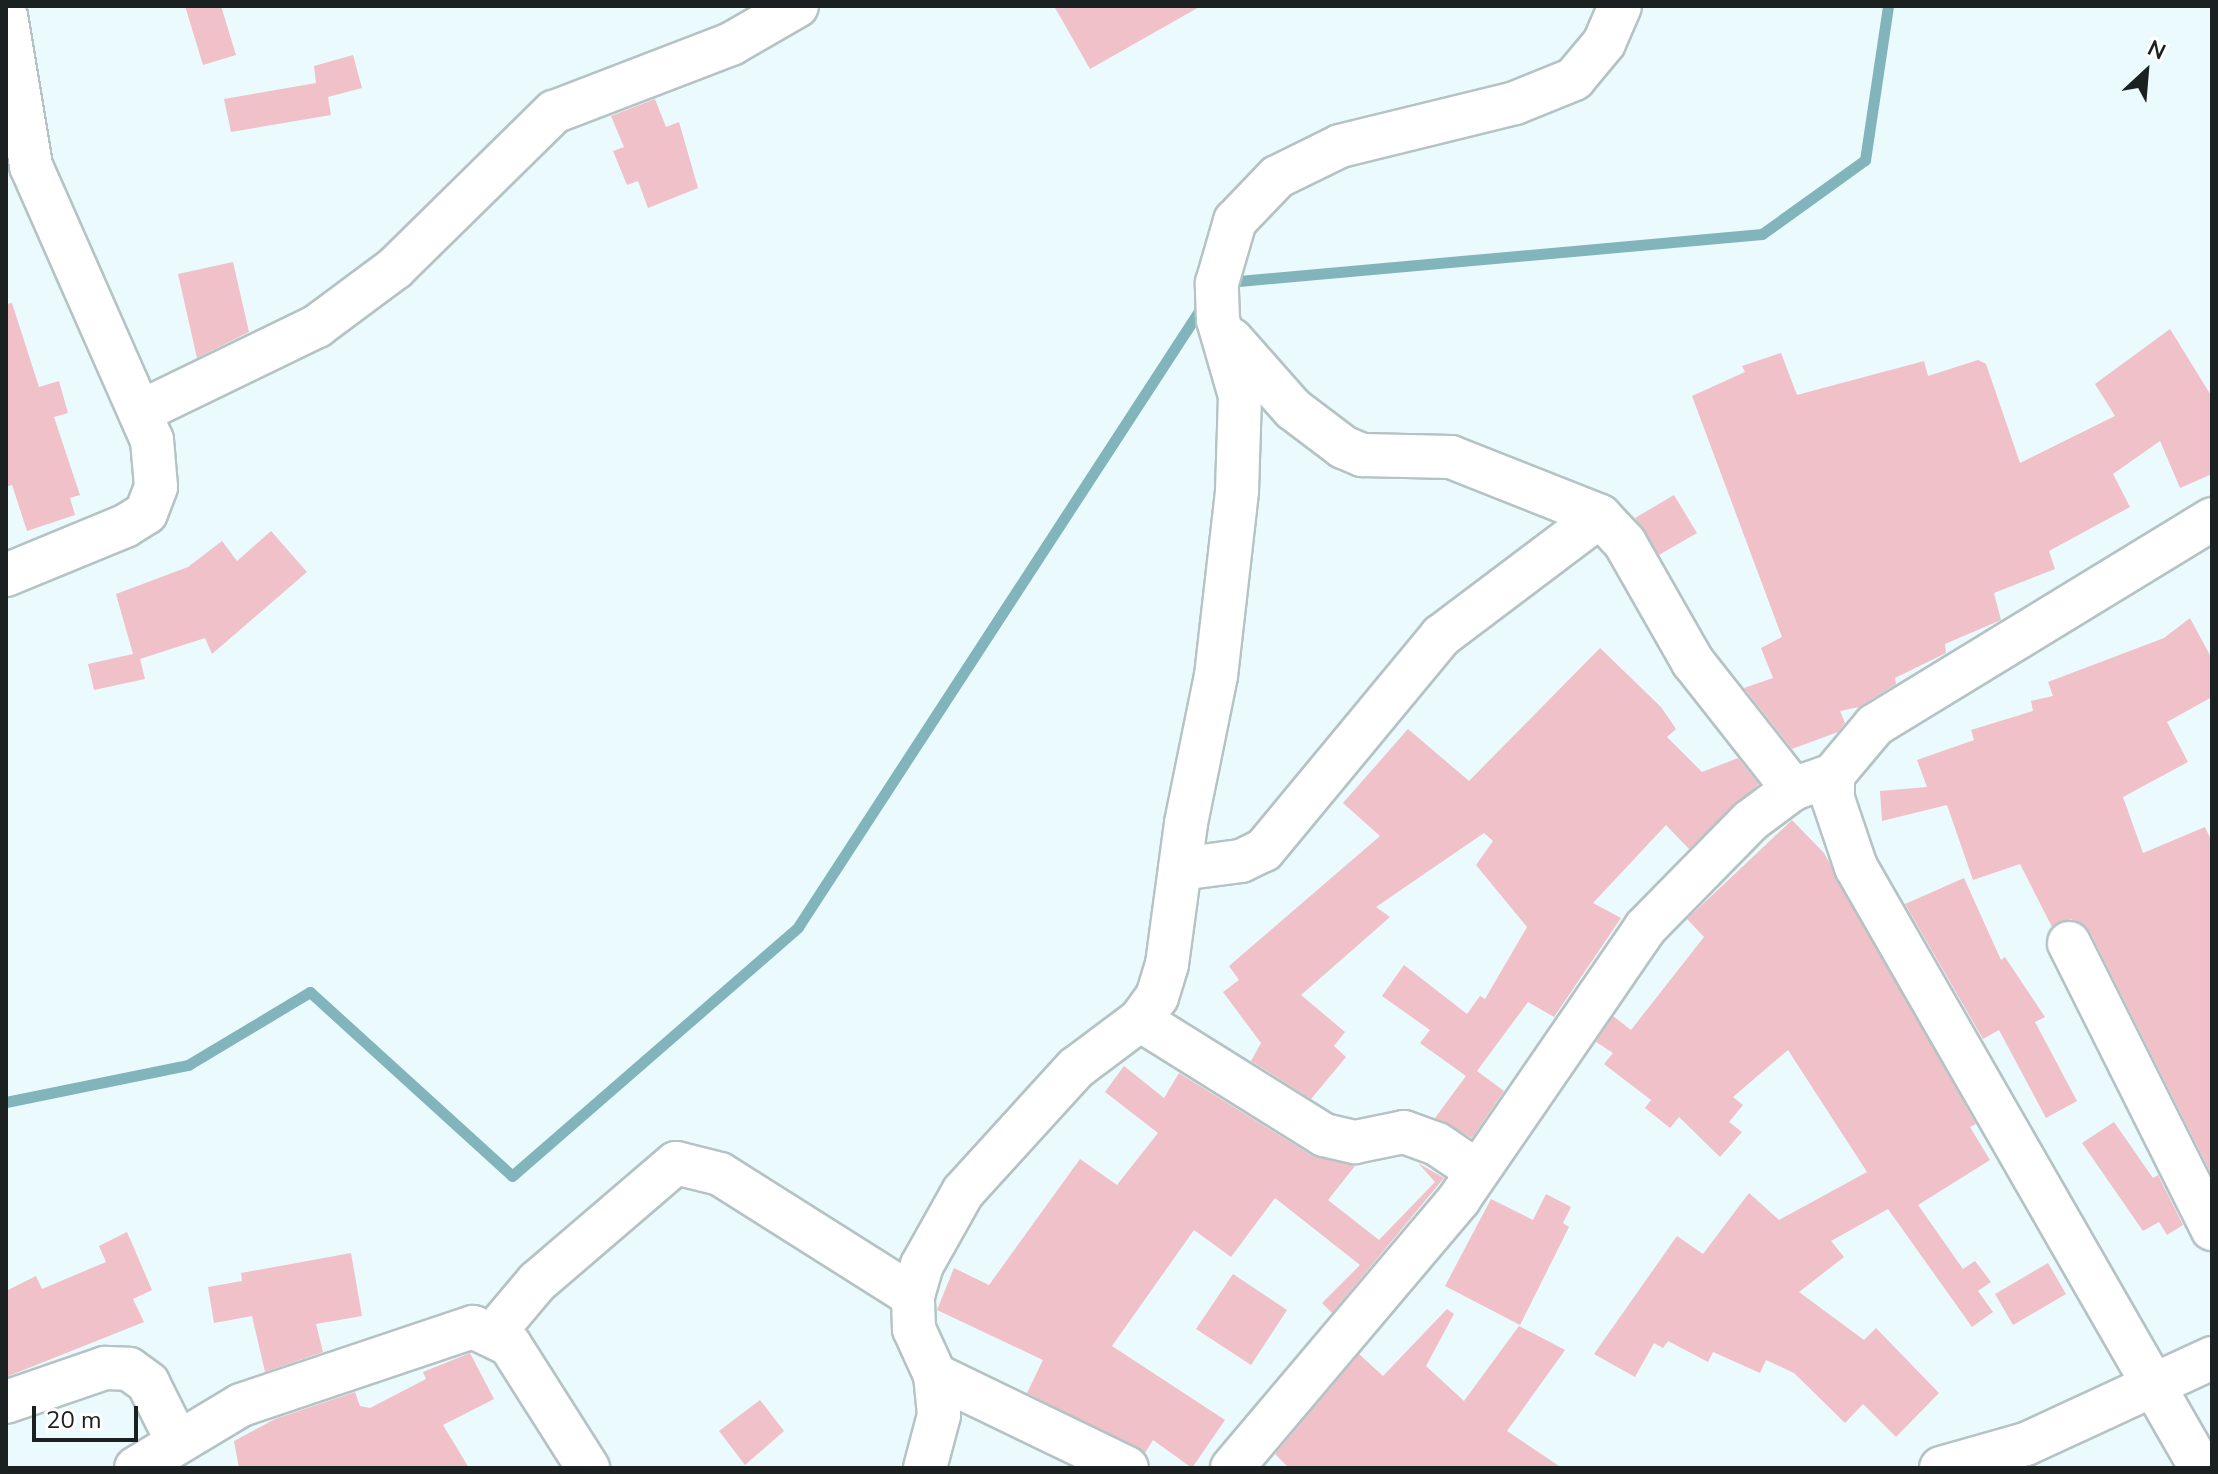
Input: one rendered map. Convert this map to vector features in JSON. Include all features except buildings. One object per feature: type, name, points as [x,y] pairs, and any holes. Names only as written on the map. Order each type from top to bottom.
[{"type":"street","points":[[140,412],[317,326],[395,268],[554,112],[731,44],[797,6]]},
{"type":"street","points":[[925,1468],[939,1415],[935,1375],[914,1329],[913,1296],[922,1265],[963,1192],[1076,1068],[1140,1020],[1157,997],[1167,964],[1180,869],[1216,676],[1237,491],[1240,396],[1218,320],[1217,283],[1235,221],[1277,177],[1340,146],[1515,103],[1574,79],[1604,43],[1620,6]]},
{"type":"street","points":[[6,16],[31,166],[140,412],[155,463],[156,487],[146,513],[6,575]]},
{"type":"street","points":[[1218,320],[1260,377],[1343,447],[1362,455],[1451,457],[1600,516],[1625,543],[1693,662],[1793,789]]},
{"type":"street","points":[[1180,869],[1241,861],[1264,850],[1441,636],[1600,516]]},
{"type":"street","points":[[1232,1468],[1477,1171],[1645,928],[1701,866],[1793,789],[1833,775],[1875,725],[2212,519]]},
{"type":"street","points":[[1833,775],[1833,799],[1856,867],[2157,1383],[2201,1468]]},
{"type":"street","points":[[2069,943],[2212,1229]]},
{"type":"street","points":[[1140,1020],[1324,1135],[1355,1142],[1404,1132],[1437,1144],[1477,1171]]},
{"type":"street","points":[[494,1333],[537,1282],[676,1163],[720,1174],[913,1296]]},
{"type":"street","points":[[136,1468],[241,1405],[356,1363],[473,1327],[494,1333],[510,1345],[588,1468]]},
{"type":"street","points":[[1941,1468],[2026,1444],[2212,1358]]},
{"type":"street","points":[[6,1402],[105,1368],[129,1369],[148,1383],[177,1441]]},
{"type":"street","points":[[935,1375],[1127,1468]]},
{"type":"waterway","points":[[1228,282],[1762,234],[1865,160],[1888,6]]},
{"type":"waterway","points":[[6,1102],[188,1065],[310,992],[512,1176],[798,927],[1205,302]]}]
